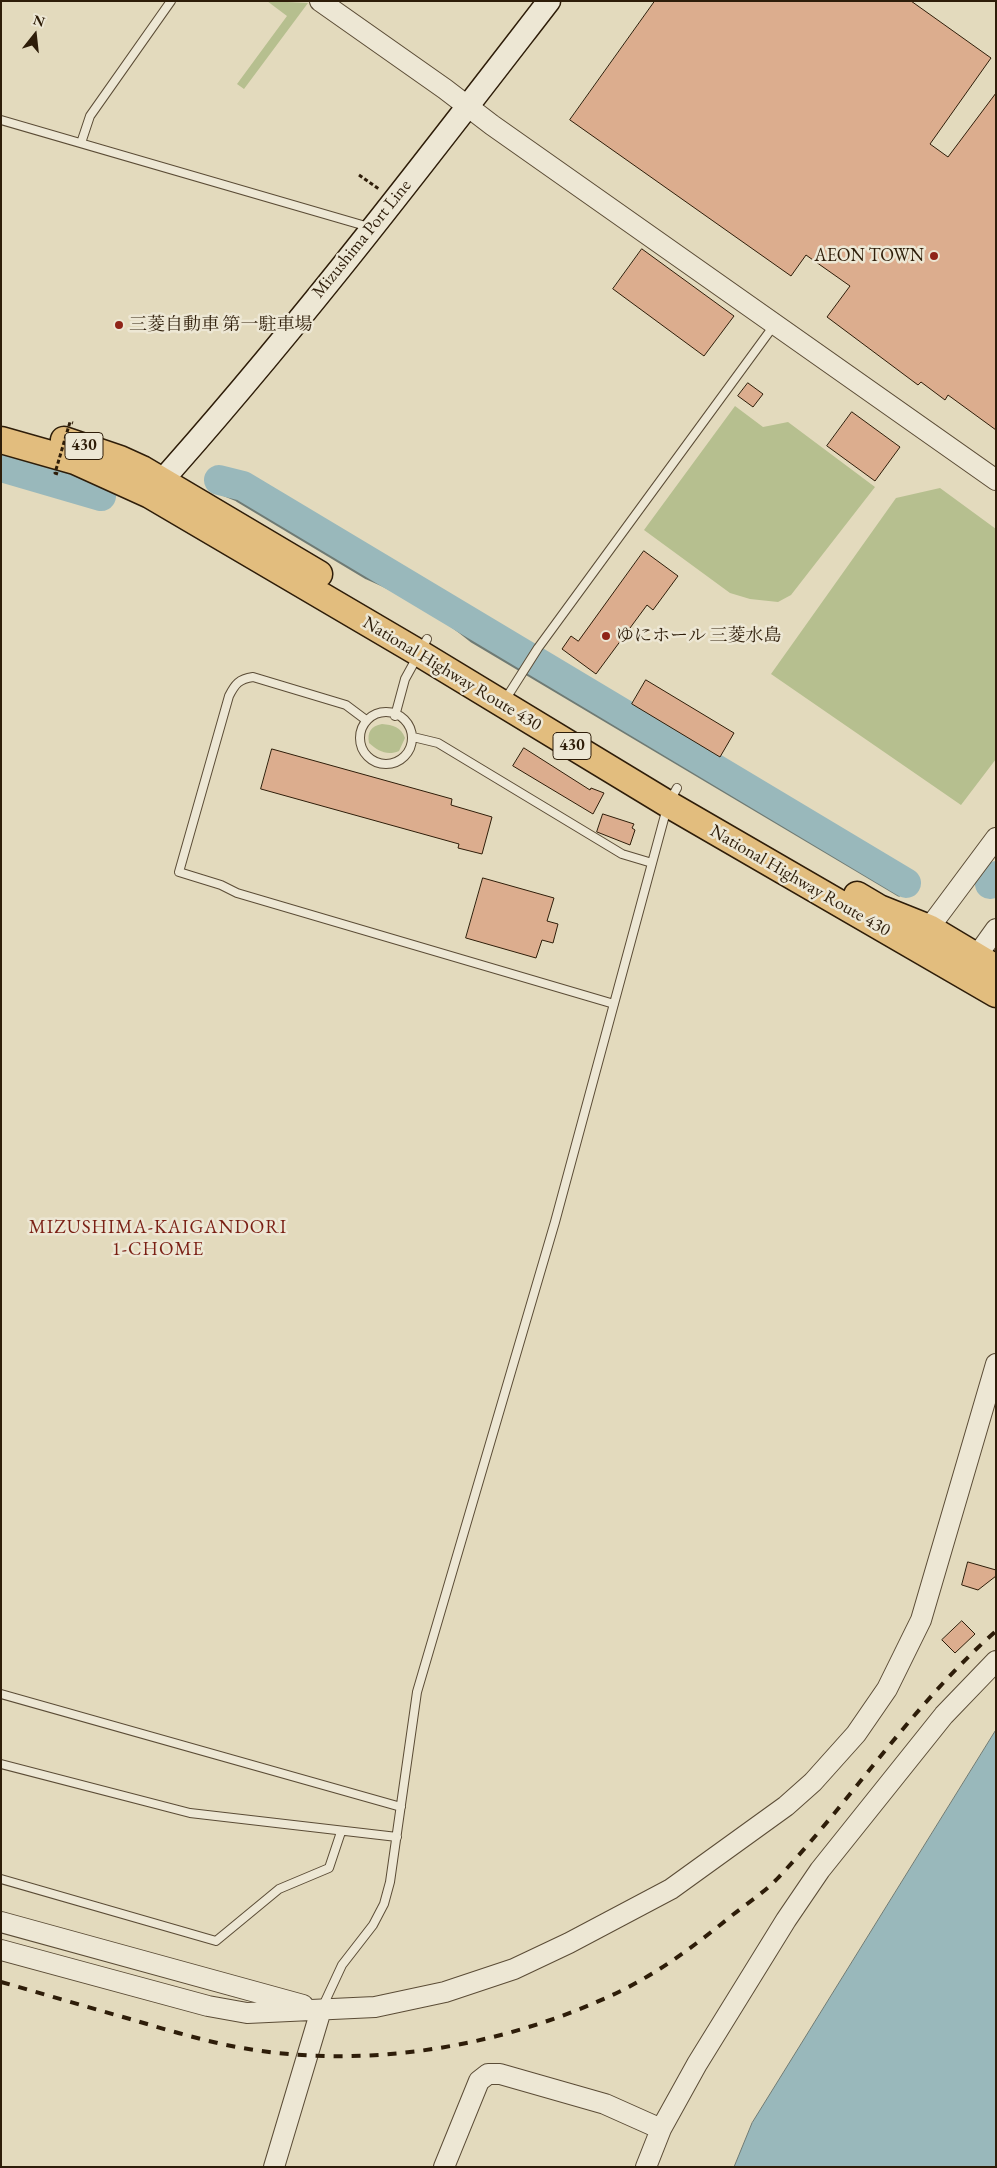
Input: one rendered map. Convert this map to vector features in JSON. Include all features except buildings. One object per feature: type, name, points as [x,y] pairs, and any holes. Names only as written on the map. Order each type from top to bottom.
[{"type":"highway","name":"National Highway Route 430","points":[[1,422],[120,459],[156,488],[423,646],[512,689],[673,796],[879,908],[922,938],[978,966],[996,994]]},
{"type":"highway","name":"National Highway Route 430","points":[[1,440],[75,461],[156,488]]},
{"type":"main road","name":"Mizushima Port Line","points":[[156,488],[195,445],[372,228],[549,1]]},
{"type":"street","points":[[320,1],[996,480]]},
{"type":"street","points":[[922,938],[996,838]]},
{"type":"street","points":[[978,966],[996,929]]},
{"type":"street","points":[[1,1950],[208,2006],[247,2013],[375,2007],[445,1992],[514,1969],[569,1943],[671,1889],[772,1817],[813,1782],[835,1759],[874,1709],[902,1660],[921,1620],[996,1364]]},
{"type":"street","points":[[646,2167],[662,2129],[697,2064],[786,1920],[820,1870],[944,1715],[996,1661]]},
{"type":"street","points":[[1,1922],[321,2010]]},
{"type":"street","points":[[274,2167],[321,2010]]},
{"type":"street","points":[[444,2167],[479,2081],[488,2074],[500,2074],[605,2104],[662,2129]]},
{"type":"lane","points":[[81,143],[90,116],[171,1]]},
{"type":"lane","points":[[1,120],[372,228]]},
{"type":"lane","points":[[512,689],[534,654],[775,324]]},
{"type":"lane","points":[[396,716],[405,679],[423,646]]},
{"type":"lane","points":[[366,720],[346,705],[253,677],[242,679],[234,685],[229,696],[178,872],[221,885],[237,893],[614,1004]]},
{"type":"lane","points":[[381,712],[396,716],[407,723],[413,737],[410,752],[405,758],[390,764],[370,758],[360,745],[359,736],[366,720],[381,712]]},
{"type":"lane","points":[[413,737],[438,743],[622,854],[652,863]]},
{"type":"lane","points":[[321,2010],[342,1964],[373,1925],[384,1904],[390,1882],[417,1692],[555,1222],[652,863],[673,796]]},
{"type":"lane","points":[[1,1694],[401,1807]]},
{"type":"lane","points":[[1,1764],[190,1814],[397,1837]]},
{"type":"lane","points":[[1,1879],[216,1941],[279,1889],[329,1868],[341,1832]]},
{"type":"path","points":[[359,175],[381,191]]},
{"type":"path","points":[[58,474],[55,474],[70,422],[73,423]]},
{"type":"green space","points":[[267,1],[308,3],[244,89],[237,84],[287,16]]},
{"type":"green space","points":[[735,406],[763,427],[788,422],[875,487],[791,595],[778,602],[750,599],[730,593],[644,530]]},
{"type":"green space","points":[[940,488],[996,529],[996,759],[961,805],[771,674],[896,498]]},
{"type":"green space","points":[[382,724],[396,727],[403,734],[405,738],[399,751],[383,752],[369,743],[371,730],[375,726]]},
{"type":"water","points":[[996,1730],[996,2167],[734,2167],[752,2123]]},
{"type":"waterway","points":[[1,467],[101,496]]},
{"type":"waterway","points":[[1,478],[102,506]]},
{"type":"waterway","points":[[219,480],[243,486],[906,883]]},
{"type":"waterway","points":[[220,492],[237,499],[367,577],[422,605],[472,640],[899,894]]},
{"type":"waterway","points":[[990,884],[996,876]]},
{"type":"railway","points":[[1,1982],[208,2041],[255,2050],[300,2055],[345,2056],[435,2049],[480,2040],[567,2014],[625,1989],[657,1971],[702,1939],[771,1885],[831,1818],[937,1690],[996,1631]]},
{"type":"place","name":"AEON TOWN","points":[[934,256]]},
{"type":"place","name":"三菱自動車 第一駐車場","points":[[119,325]]},
{"type":"place","name":"ゆにホール 三菱水島","points":[[606,636]]},
{"type":"district","name":"MIZUSHIMA-KAIGANDORI 1-CHOME","points":[[158,1239]]}]
